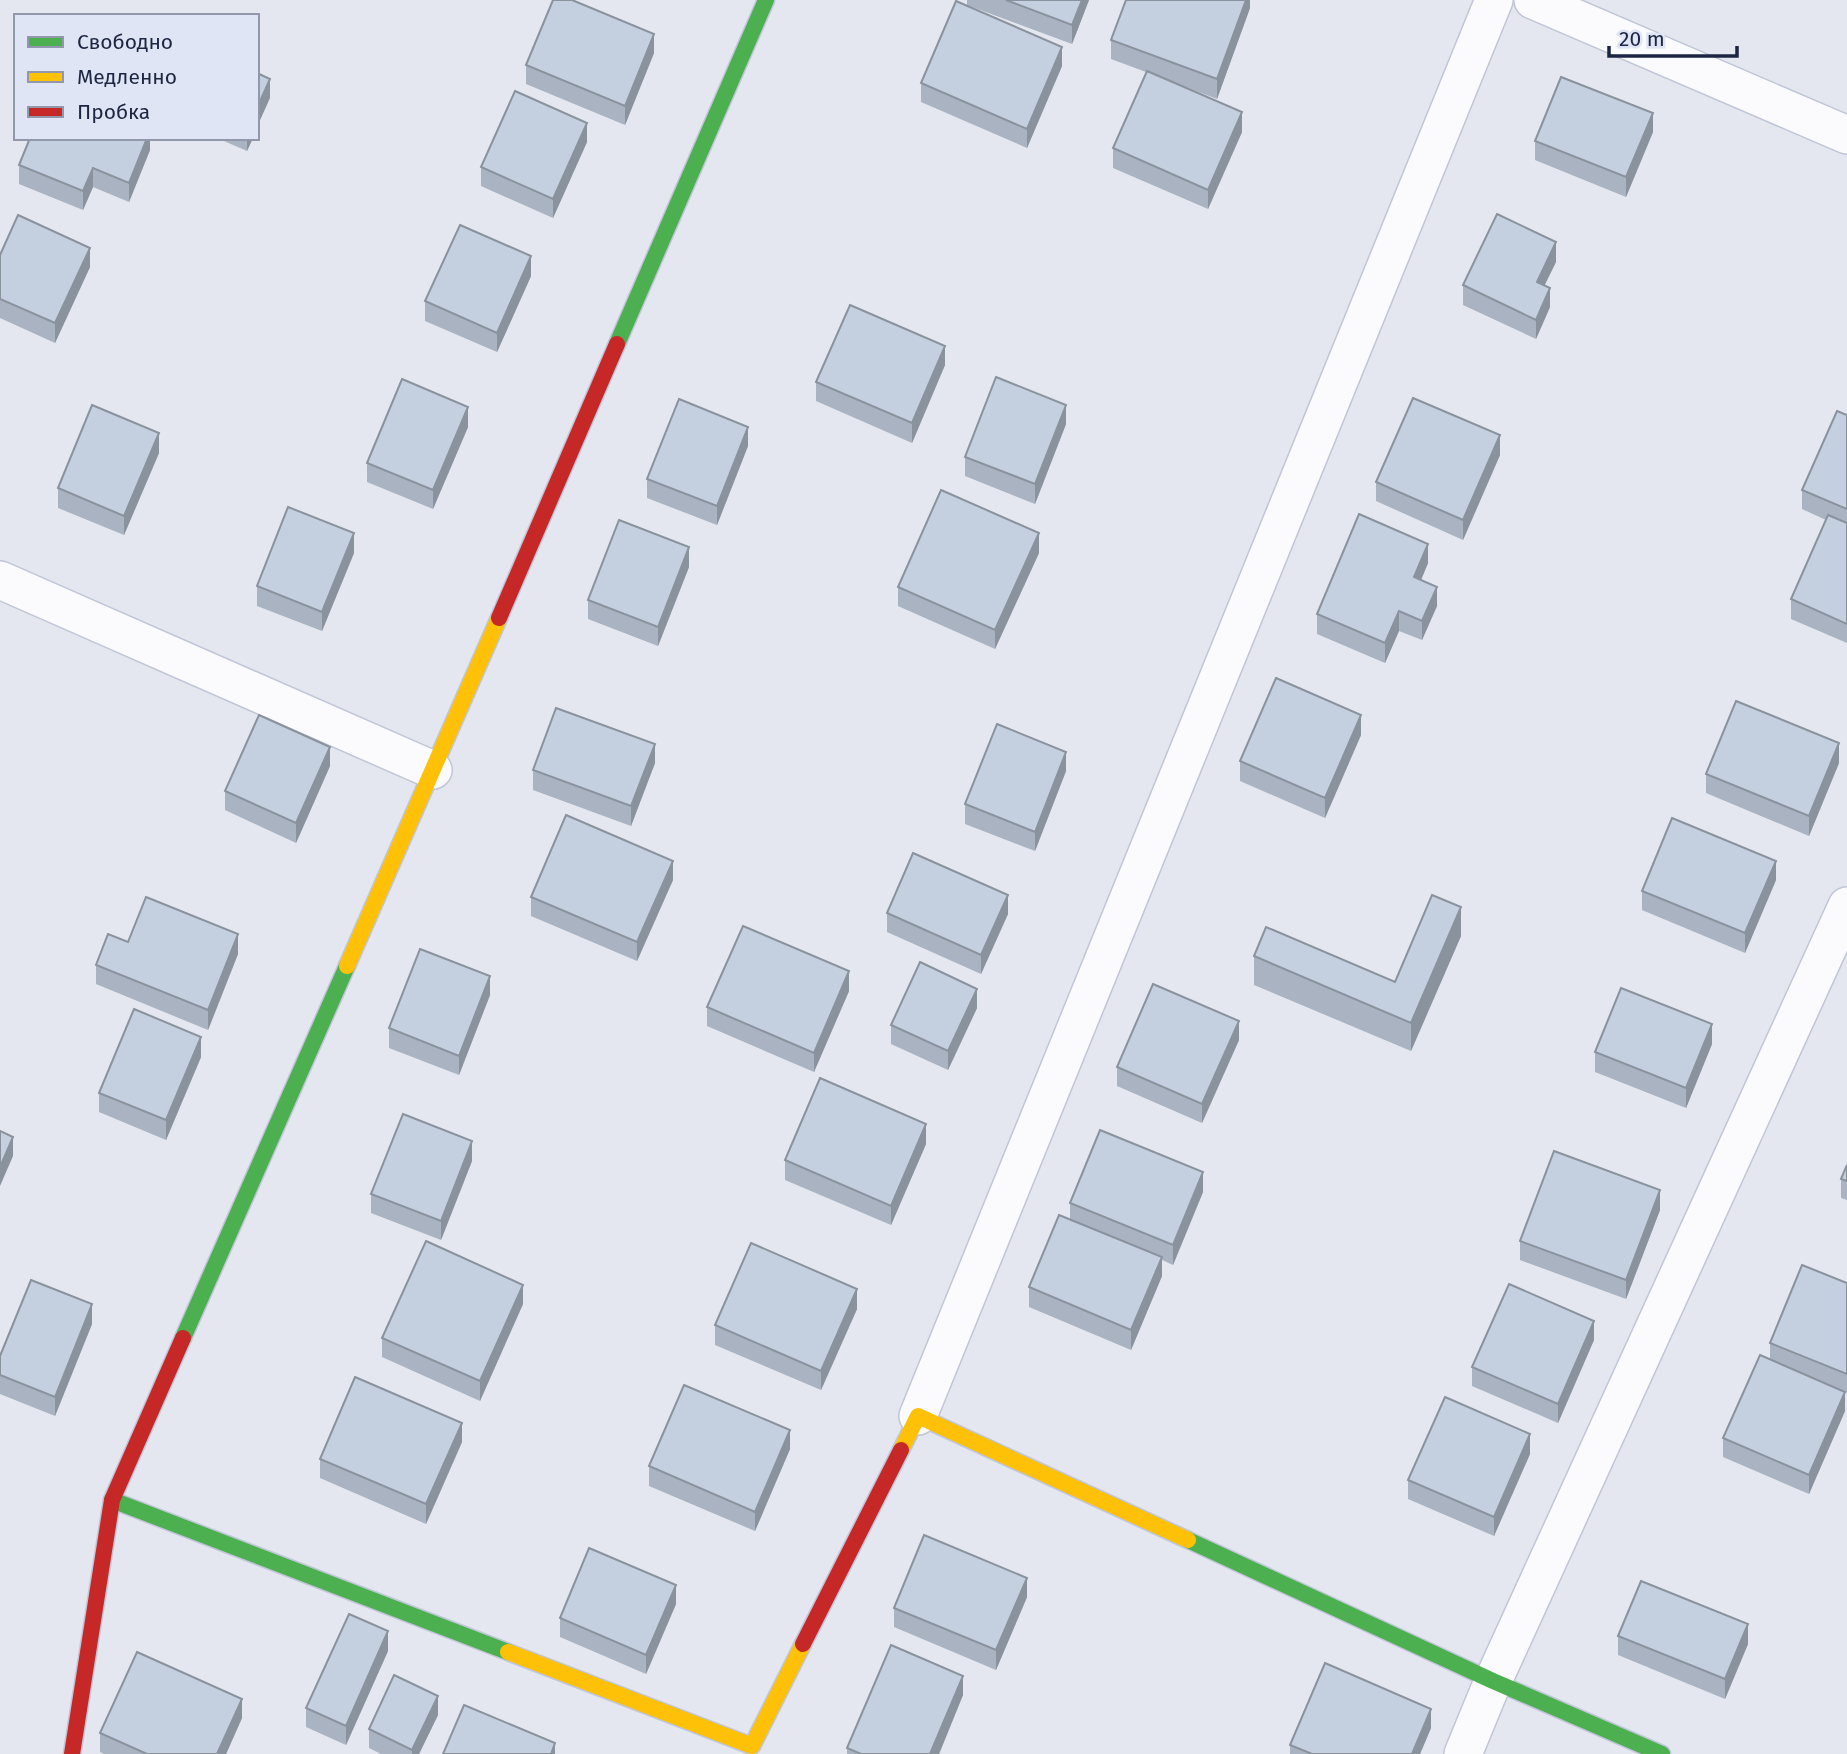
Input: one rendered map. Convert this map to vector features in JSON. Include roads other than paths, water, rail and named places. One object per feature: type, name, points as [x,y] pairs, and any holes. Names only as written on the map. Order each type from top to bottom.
[{"type":"street","points":[[72,1754],[112,1500],[433,770],[766,0]]},
{"type":"street","points":[[112,1500],[750,1750],[918,1416],[1493,0]]},
{"type":"street","points":[[1533,0],[1847,135]]},
{"type":"street","points":[[0,580],[433,770]]},
{"type":"street","points":[[1463,1754],[1493,1681],[1847,906]]},
{"type":"street","points":[[918,1416],[1493,1681],[1662,1754]]}]
